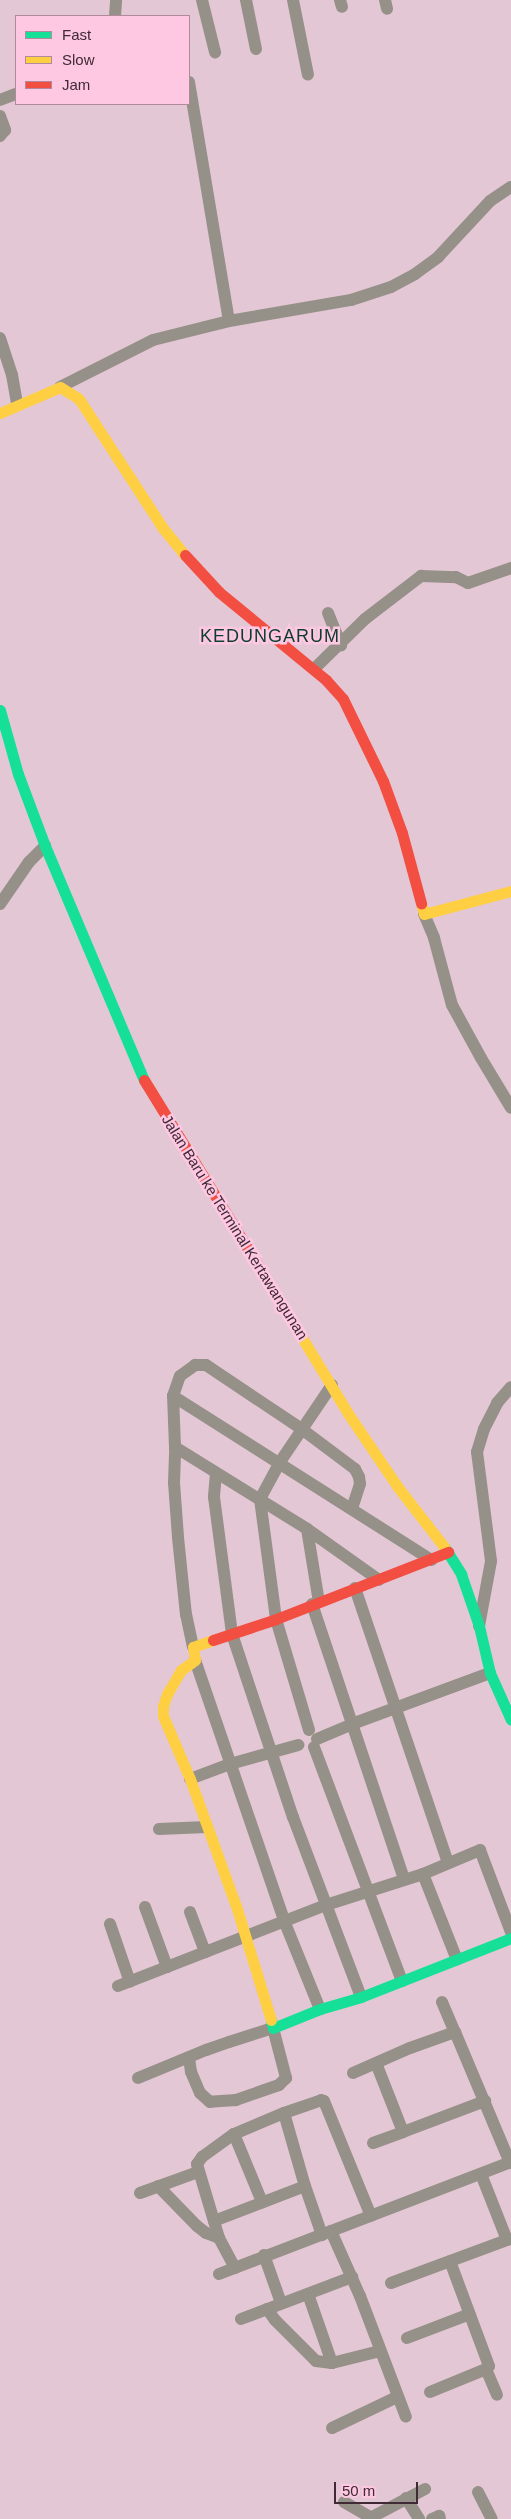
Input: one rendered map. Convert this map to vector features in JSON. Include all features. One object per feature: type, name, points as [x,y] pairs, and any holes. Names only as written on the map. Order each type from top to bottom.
[{"type":"street","points":[[115,15],[116,0]]},
{"type":"street","points":[[202,0],[215,52]]},
{"type":"street","points":[[246,0],[256,49]]},
{"type":"street","points":[[293,0],[308,76]]},
{"type":"street","points":[[190,88],[229,321]]},
{"type":"street","points":[[0,100],[15,94]]},
{"type":"street","points":[[0,116],[5,130],[0,136]]},
{"type":"street","points":[[0,413],[60,387],[153,340],[229,321],[351,300],[391,288],[415,274],[438,257],[490,201],[511,187]]},
{"type":"street","points":[[0,338],[12,375],[17,404]]},
{"type":"street","points":[[60,387],[79,399],[162,527],[194,565],[219,592],[270,636],[314,670],[343,699],[383,782],[402,833],[452,1005],[511,1108]]},
{"type":"street","points":[[314,670],[365,619],[421,576],[456,577],[468,583],[511,568]]},
{"type":"street","points":[[328,613],[341,645]]},
{"type":"street","name":"Jalan Baru ke Terminal Kertawangunan","points":[[0,710],[18,774],[44,846],[141,1074],[230,1222],[332,1385],[349,1416],[397,1486],[448,1552],[460,1574],[479,1626],[490,1672],[511,1720]]},
{"type":"street","points":[[1,900],[28,862],[44,846]]},
{"type":"street","points":[[424,914],[511,891]]},
{"type":"street","points":[[320,2009],[285,1923],[194,1654],[186,1616],[174,1483],[173,1396],[180,1376],[187,1369],[195,1365],[206,1365],[304,1430],[358,1473],[360,1484],[352,1509]]},
{"type":"street","points":[[332,1385],[304,1430],[280,1462],[260,1499],[276,1619],[313,1739],[368,1893],[402,1981]]},
{"type":"street","points":[[479,1626],[491,1561],[477,1452],[484,1428],[498,1402],[511,1387]]},
{"type":"street","points":[[173,1396],[280,1462],[431,1560]]},
{"type":"street","points":[[175,1447],[201,1461],[216,1473],[307,1528],[379,1580]]},
{"type":"street","points":[[216,1473],[215,1506],[232,1634],[270,1752],[360,1997]]},
{"type":"street","points":[[307,1528],[316,1603],[352,1724],[404,1879]]},
{"type":"street","points":[[189,2057],[191,2072],[200,2093],[210,2102],[236,2100],[280,2085],[286,2078],[246,1937],[190,1779],[163,1716],[162,1706],[181,1670],[194,1654],[232,1634],[379,1580],[448,1552]]},
{"type":"street","points":[[355,1588],[394,1708],[448,1862]]},
{"type":"street","points":[[190,1779],[270,1752],[298,1745],[306,1750],[313,1739],[490,1672]]},
{"type":"street","points":[[298,1745],[298,1736],[304,1730],[313,1739]]},
{"type":"street","points":[[159,1829],[207,1827]]},
{"type":"street","points":[[110,1924],[124,1984],[285,1923],[326,1905],[423,1874],[480,1850],[511,1932]]},
{"type":"street","points":[[423,1874],[457,1960]]},
{"type":"street","points":[[145,1907],[167,1967]]},
{"type":"street","points":[[190,1912],[205,1952]]},
{"type":"street","points":[[138,2078],[189,2057],[273,2028],[320,2009],[360,1997],[511,1938]]},
{"type":"street","points":[[219,2274],[264,2255],[510,2163],[442,2002]]},
{"type":"street","points":[[353,2073],[410,2048],[455,2032]]},
{"type":"street","points":[[376,2063],[403,2132]]},
{"type":"street","points":[[235,2268],[219,2238],[197,2164],[202,2157],[234,2134],[284,2113],[321,2100],[324,2101],[371,2216]]},
{"type":"street","points":[[372,2143],[485,2101]]},
{"type":"street","points":[[284,2113],[305,2186],[327,2233],[352,2277],[406,2418]]},
{"type":"street","points":[[234,2134],[262,2202]]},
{"type":"street","points":[[140,2193],[198,2172]]},
{"type":"street","points":[[391,2283],[450,2261],[510,2244],[482,2174]]},
{"type":"street","points":[[158,2186],[202,2229],[219,2238]]},
{"type":"street","points":[[214,2221],[305,2186]]},
{"type":"street","points":[[264,2255],[281,2302]]},
{"type":"street","points":[[450,2261],[488,2360],[486,2369],[497,2395]]},
{"type":"street","points":[[241,2319],[281,2302],[352,2277]]},
{"type":"street","points":[[308,2294],[332,2364]]},
{"type":"street","points":[[267,2309],[275,2320],[316,2361],[332,2364],[380,2351]]},
{"type":"street","points":[[407,2338],[470,2314]]},
{"type":"street","points":[[430,2392],[486,2369]]},
{"type":"street","points":[[332,2428],[398,2396]]},
{"type":"street","points":[[344,2502],[373,2518],[425,2488]]},
{"type":"street","points":[[478,2492],[492,2519]]},
{"type":"street","points":[[406,2498],[419,2519]]},
{"type":"street","points":[[432,2519],[438,2516],[440,2519]]},
{"type":"traffic: fast","points":[[0,710],[18,774],[45,846],[144,1080]]},
{"type":"traffic: fast","points":[[445,1548],[461,1574],[479,1626],[490,1673],[511,1720]]},
{"type":"traffic: fast","points":[[271,2020],[273,2028],[320,2009],[361,1997],[511,1938]]},
{"type":"traffic: slow","points":[[0,413],[60,387],[79,399],[162,527],[185,555]]},
{"type":"traffic: slow","points":[[421,903],[424,914],[511,891]]},
{"type":"traffic: slow","points":[[262,1272],[349,1415],[397,1486],[445,1548]]},
{"type":"traffic: slow","points":[[213,1640],[193,1647],[195,1660],[181,1670],[167,1694],[163,1706],[163,1716],[190,1779],[237,1909],[271,2020]]},
{"type":"traffic: jam","points":[[185,555],[219,592],[326,680],[343,699],[383,781],[402,833],[421,903]]},
{"type":"traffic: jam","points":[[144,1080],[262,1272]]},
{"type":"traffic: jam","points":[[213,1640],[276,1619],[448,1552]]},
{"type":"district","name":"KEDUNGARUM","points":[[270,636]]}]
